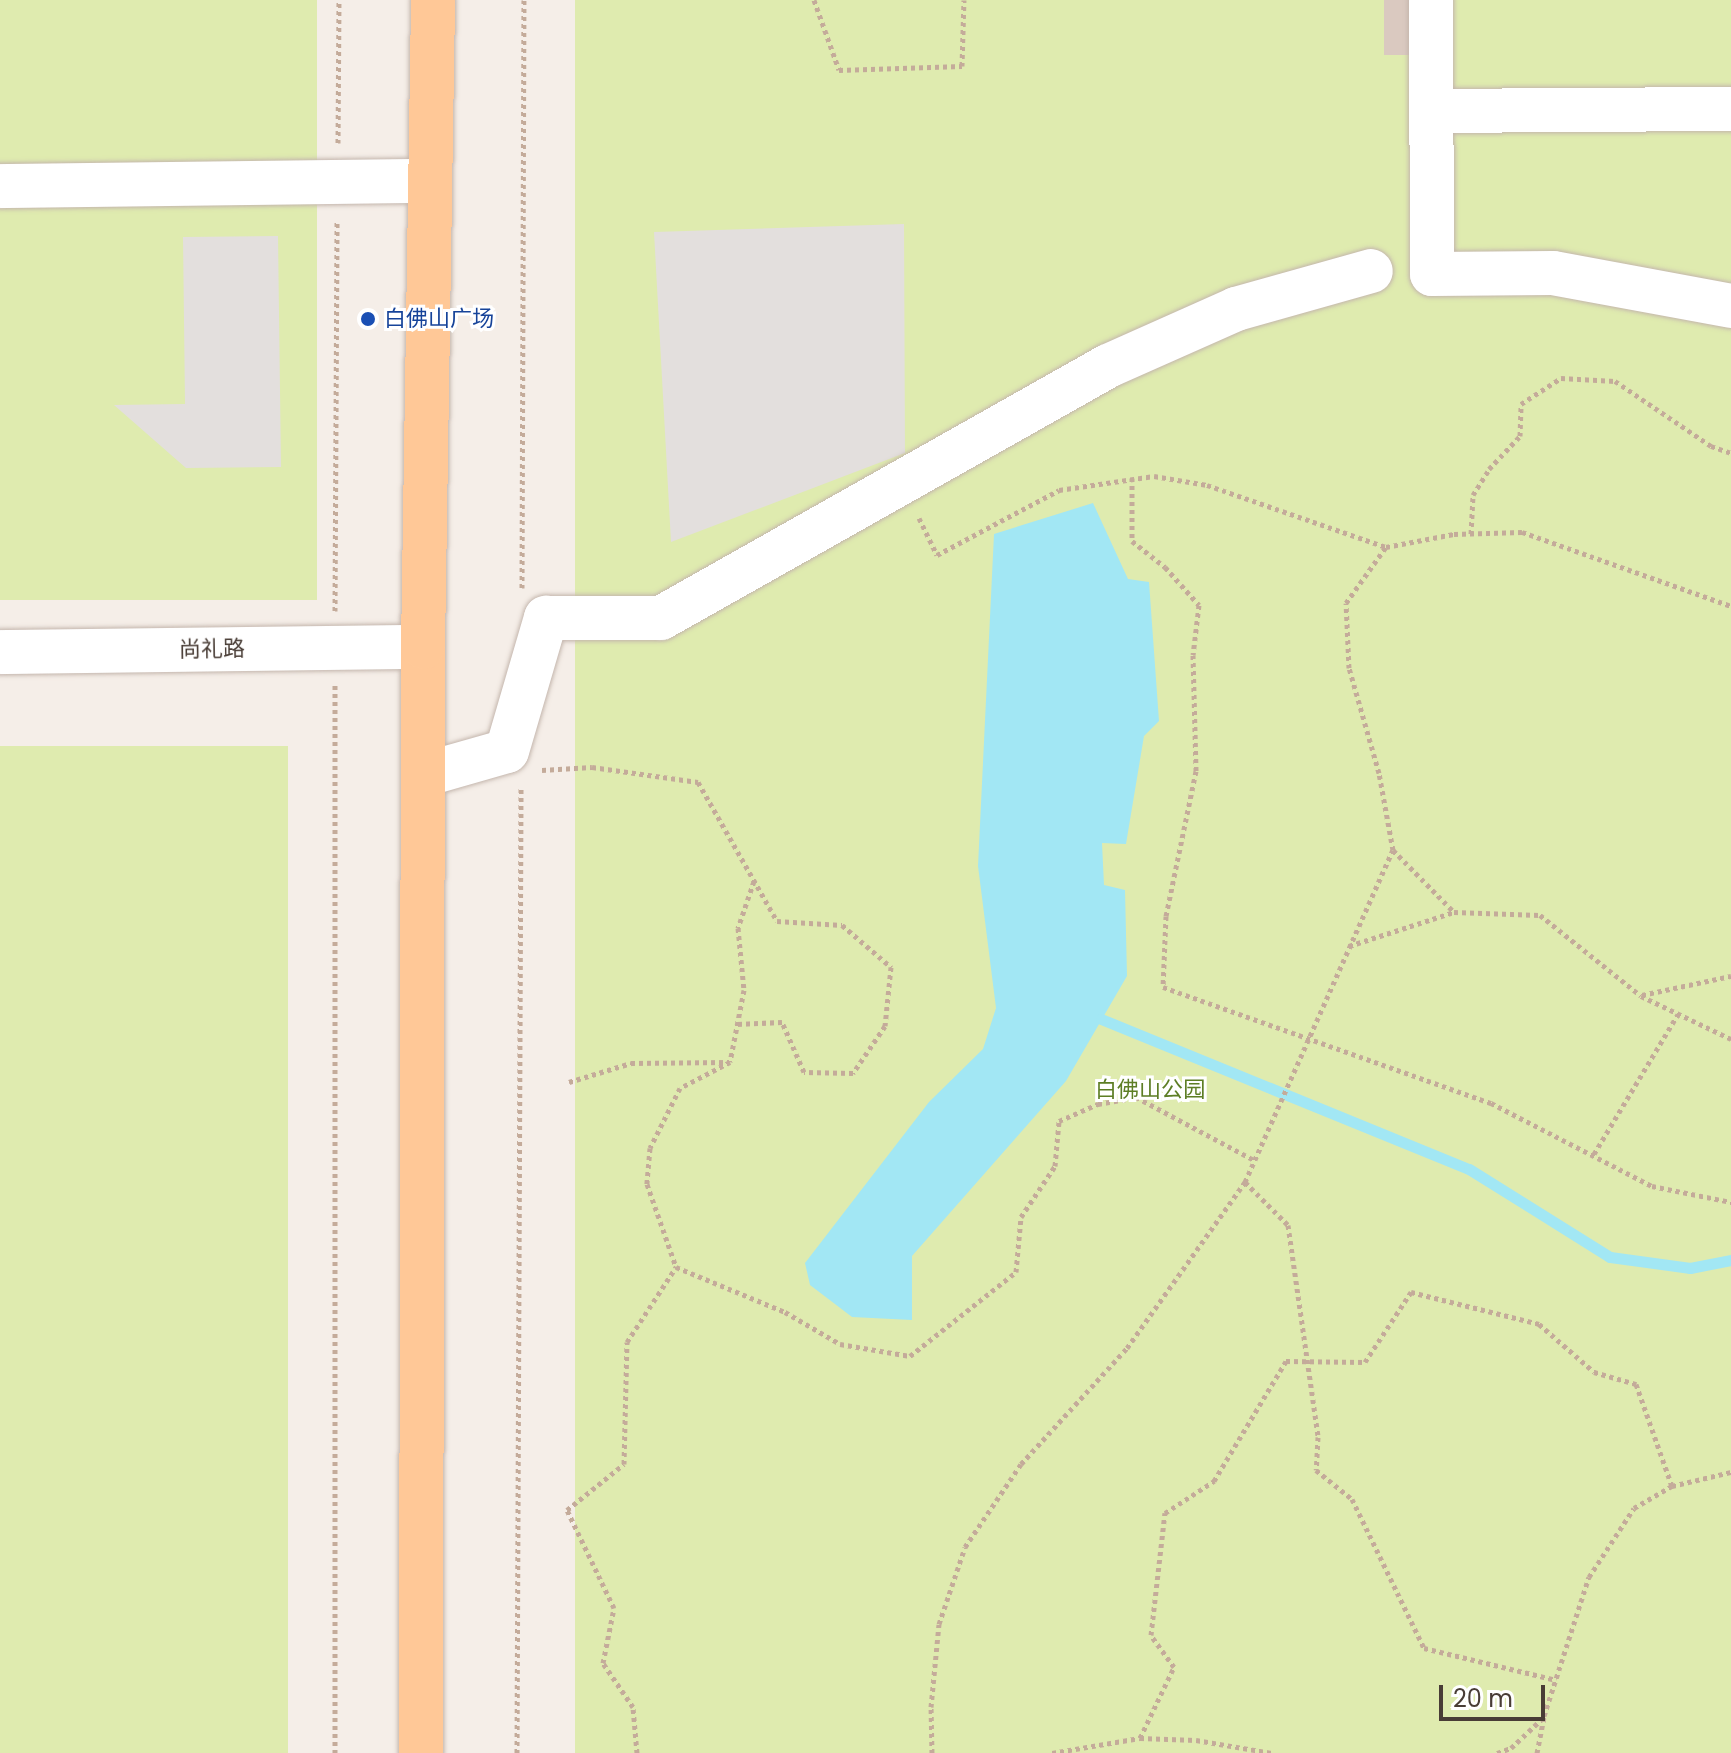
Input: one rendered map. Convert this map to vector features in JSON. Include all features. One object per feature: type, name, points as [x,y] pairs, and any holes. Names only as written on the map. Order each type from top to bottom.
[{"type":"main road","points":[[421,1753],[423,647],[433,0]]},
{"type":"street","points":[[1431,0],[1432,274],[1553,273],[1731,306]]},
{"type":"street","points":[[1432,111],[1731,109]]},
{"type":"street","points":[[0,186],[430,181]]},
{"type":"street","points":[[423,775],[507,751],[546,618],[661,618],[1108,366],[1236,309],[1371,271]]},
{"type":"street","name":"尚礼路","points":[[0,652],[423,647]]},
{"type":"path","points":[[335,1753],[335,648],[339,0]]},
{"type":"path","points":[[522,594],[524,0]]},
{"type":"path","points":[[814,0],[839,70],[962,66],[964,0]]},
{"type":"path","points":[[1471,534],[1473,495],[1489,469],[1520,436],[1521,404],[1561,378],[1615,381],[1711,446],[1731,453]]},
{"type":"path","points":[[902,483],[937,555],[1059,490],[1154,476],[1207,485],[1386,547],[1471,534],[1522,532],[1731,606]]},
{"type":"path","points":[[1132,478],[1132,541],[1165,567],[1199,605],[1193,655],[1196,771],[1166,916],[1163,987],[1491,1103],[1652,1186],[1724,1204],[1731,1202]]},
{"type":"path","points":[[1386,547],[1346,603],[1349,668],[1379,773],[1393,850],[1454,912]]},
{"type":"path","points":[[535,770],[592,767],[698,782],[777,921],[842,925],[891,967],[885,1026],[853,1073],[804,1072],[782,1022],[737,1024]]},
{"type":"path","points":[[517,1753],[521,771]]},
{"type":"path","points":[[932,1753],[931,1707],[939,1624],[965,1547],[1021,1464],[1127,1348],[1245,1182],[1393,850]]},
{"type":"path","points":[[730,1062],[744,990],[738,928],[754,881]]},
{"type":"path","points":[[1349,946],[1454,912],[1540,915],[1641,996],[1731,1039]]},
{"type":"path","points":[[1641,996],[1731,976]]},
{"type":"path","points":[[1594,1154],[1678,1014]]},
{"type":"path","points":[[730,1062],[680,1088],[650,1148],[647,1184],[676,1267],[785,1312],[840,1344],[910,1356],[1016,1272],[1021,1217],[1055,1166],[1059,1121],[1098,1104],[1136,1097],[1254,1160]]},
{"type":"path","points":[[569,1082],[631,1063],[730,1062]]},
{"type":"path","points":[[1245,1182],[1288,1225],[1318,1437],[1316,1470],[1352,1499],[1424,1648],[1556,1680]]},
{"type":"path","points":[[637,1753],[633,1707],[603,1663],[614,1608],[567,1510],[624,1464],[627,1342],[676,1267]]},
{"type":"path","points":[[1140,1738],[1174,1667],[1151,1635],[1165,1513],[1214,1481],[1286,1361],[1365,1362],[1411,1292],[1539,1324],[1594,1372],[1636,1384],[1672,1486]]},
{"type":"path","points":[[1537,1753],[1544,1716],[1589,1577],[1634,1508],[1672,1486],[1731,1472]]},
{"type":"path","points":[[1497,1753],[1511,1748],[1544,1716]]},
{"type":"path","points":[[1052,1753],[1140,1738],[1196,1740],[1272,1753]]},
{"type":"green space","points":[[0,0],[317,0],[317,600],[0,600]]},
{"type":"green space","name":"白佛山公园","points":[[575,0],[1731,0],[1731,1753],[575,1753]]},
{"type":"green space","points":[[0,746],[288,746],[288,1753],[0,1753]]},
{"type":"shaded area","points":[[904,224],[905,453],[671,542],[654,232]]},
{"type":"shaded area","points":[[278,236],[281,467],[186,468],[114,405],[185,404],[183,237]]},
{"type":"water","points":[[1093,503],[1128,579],[1149,582],[1159,721],[1144,736],[1126,844],[1102,843],[1104,885],[1125,890],[1127,976],[1066,1081],[912,1256],[912,1320],[852,1317],[810,1285],[805,1263],[929,1102],[983,1049],[996,1008],[978,866],[994,534]]},
{"type":"building","points":[[1384,0],[1417,0],[1417,55],[1384,55]]},
{"type":"waterway","points":[[1101,1019],[1469,1169],[1610,1257],[1690,1268],[1731,1260]]},
{"type":"place","name":"白佛山广场","points":[[368,319]]}]
